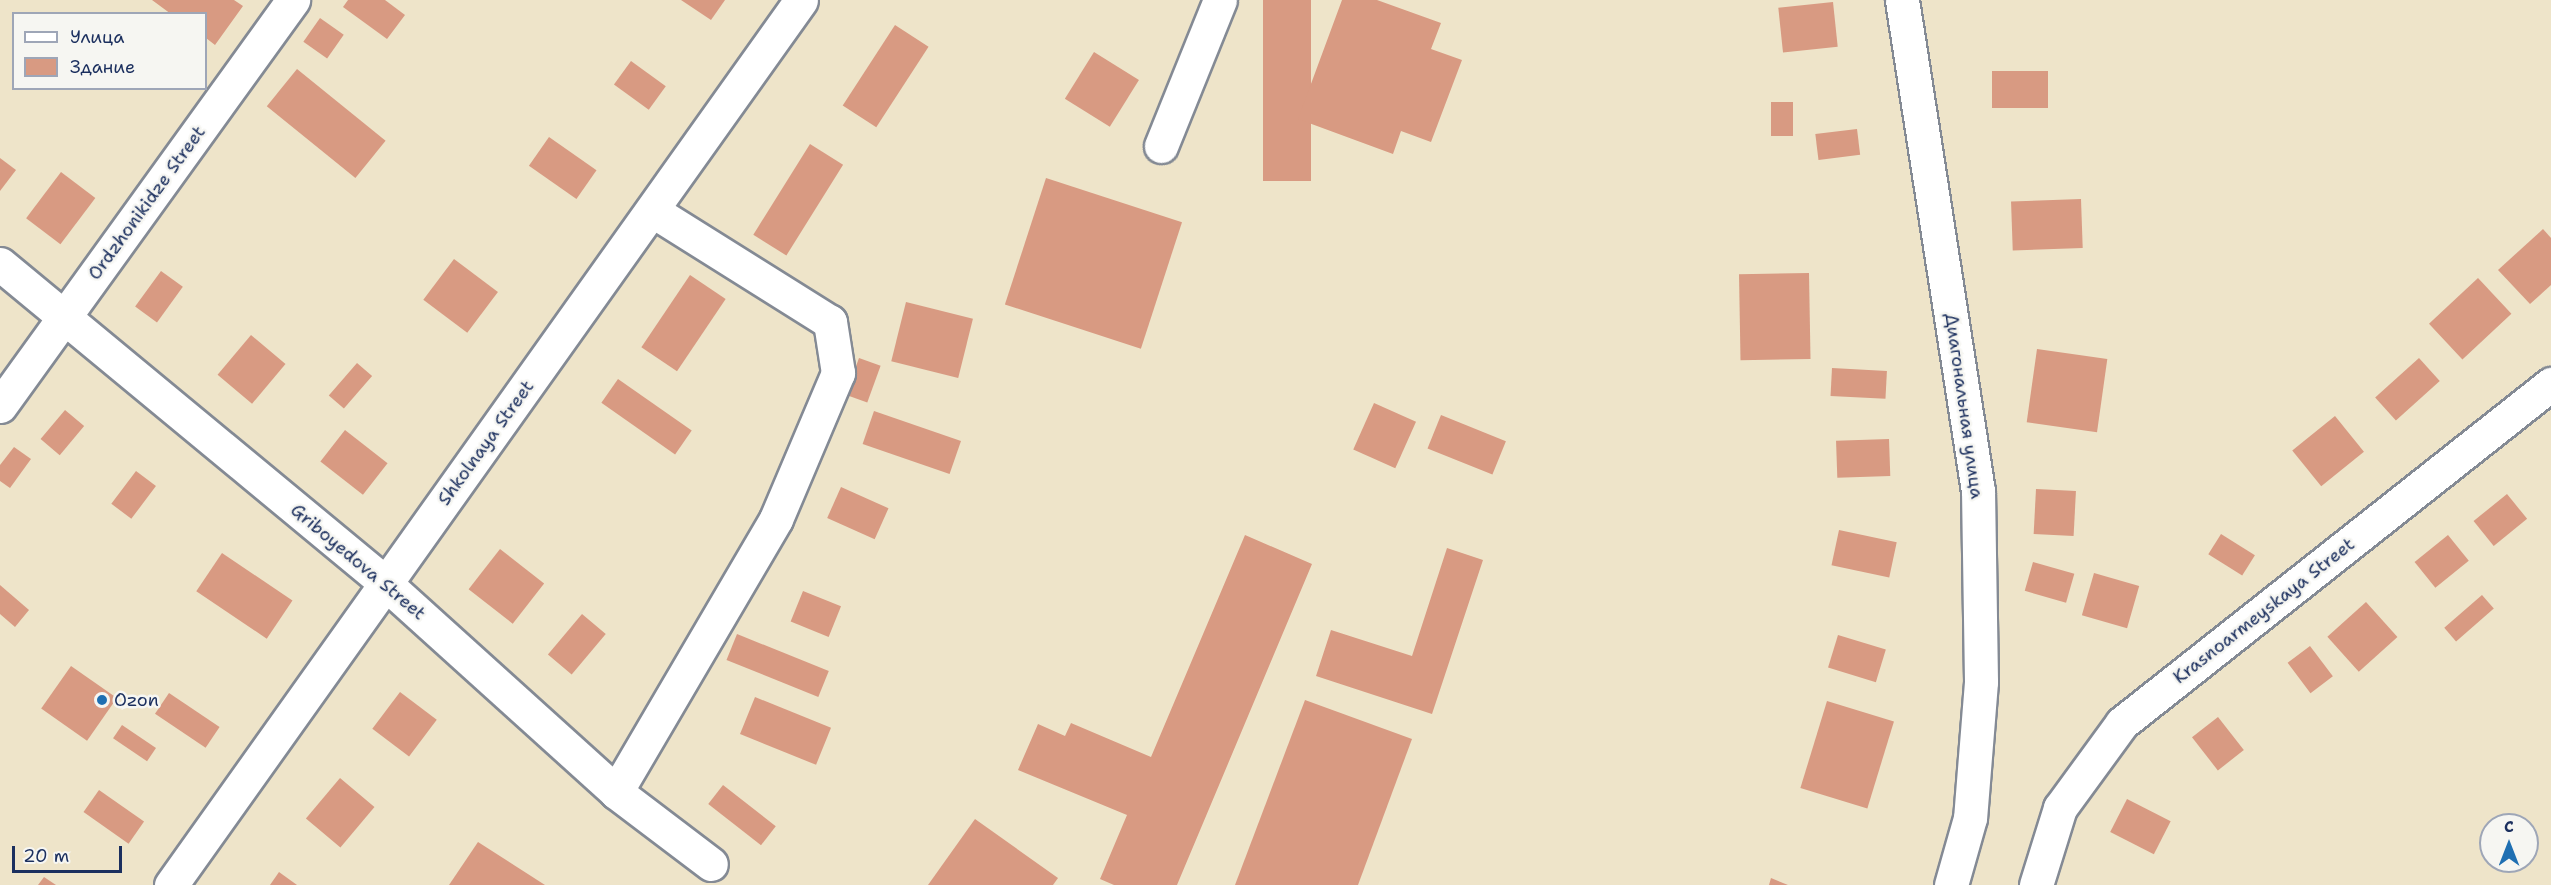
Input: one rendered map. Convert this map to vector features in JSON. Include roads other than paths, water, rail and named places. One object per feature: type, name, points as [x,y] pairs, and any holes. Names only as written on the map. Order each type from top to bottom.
[{"type":"street","name":"Ordzhonikidze Street","points":[[0,406],[293,0]]},
{"type":"street","name":"Shkolnaya Street","points":[[171,885],[385,583],[653,212],[801,0]]},
{"type":"street","points":[[1161,146],[1220,0]]},
{"type":"street","name":"Диагональная улица","points":[[1902,0],[1978,490],[1981,682],[1970,818],[1951,885]]},
{"type":"street","points":[[616,792],[777,519],[838,373],[830,322],[653,212]]},
{"type":"street","name":"Griboyedova Street","points":[[0,264],[385,583],[616,792],[711,864]]},
{"type":"street","name":"Krasnoarmeyskaya Street","points":[[2036,885],[2060,808],[2122,723],[2551,384]]},
{"type":"place","name":"Ozon","points":[[102,700]]}]
